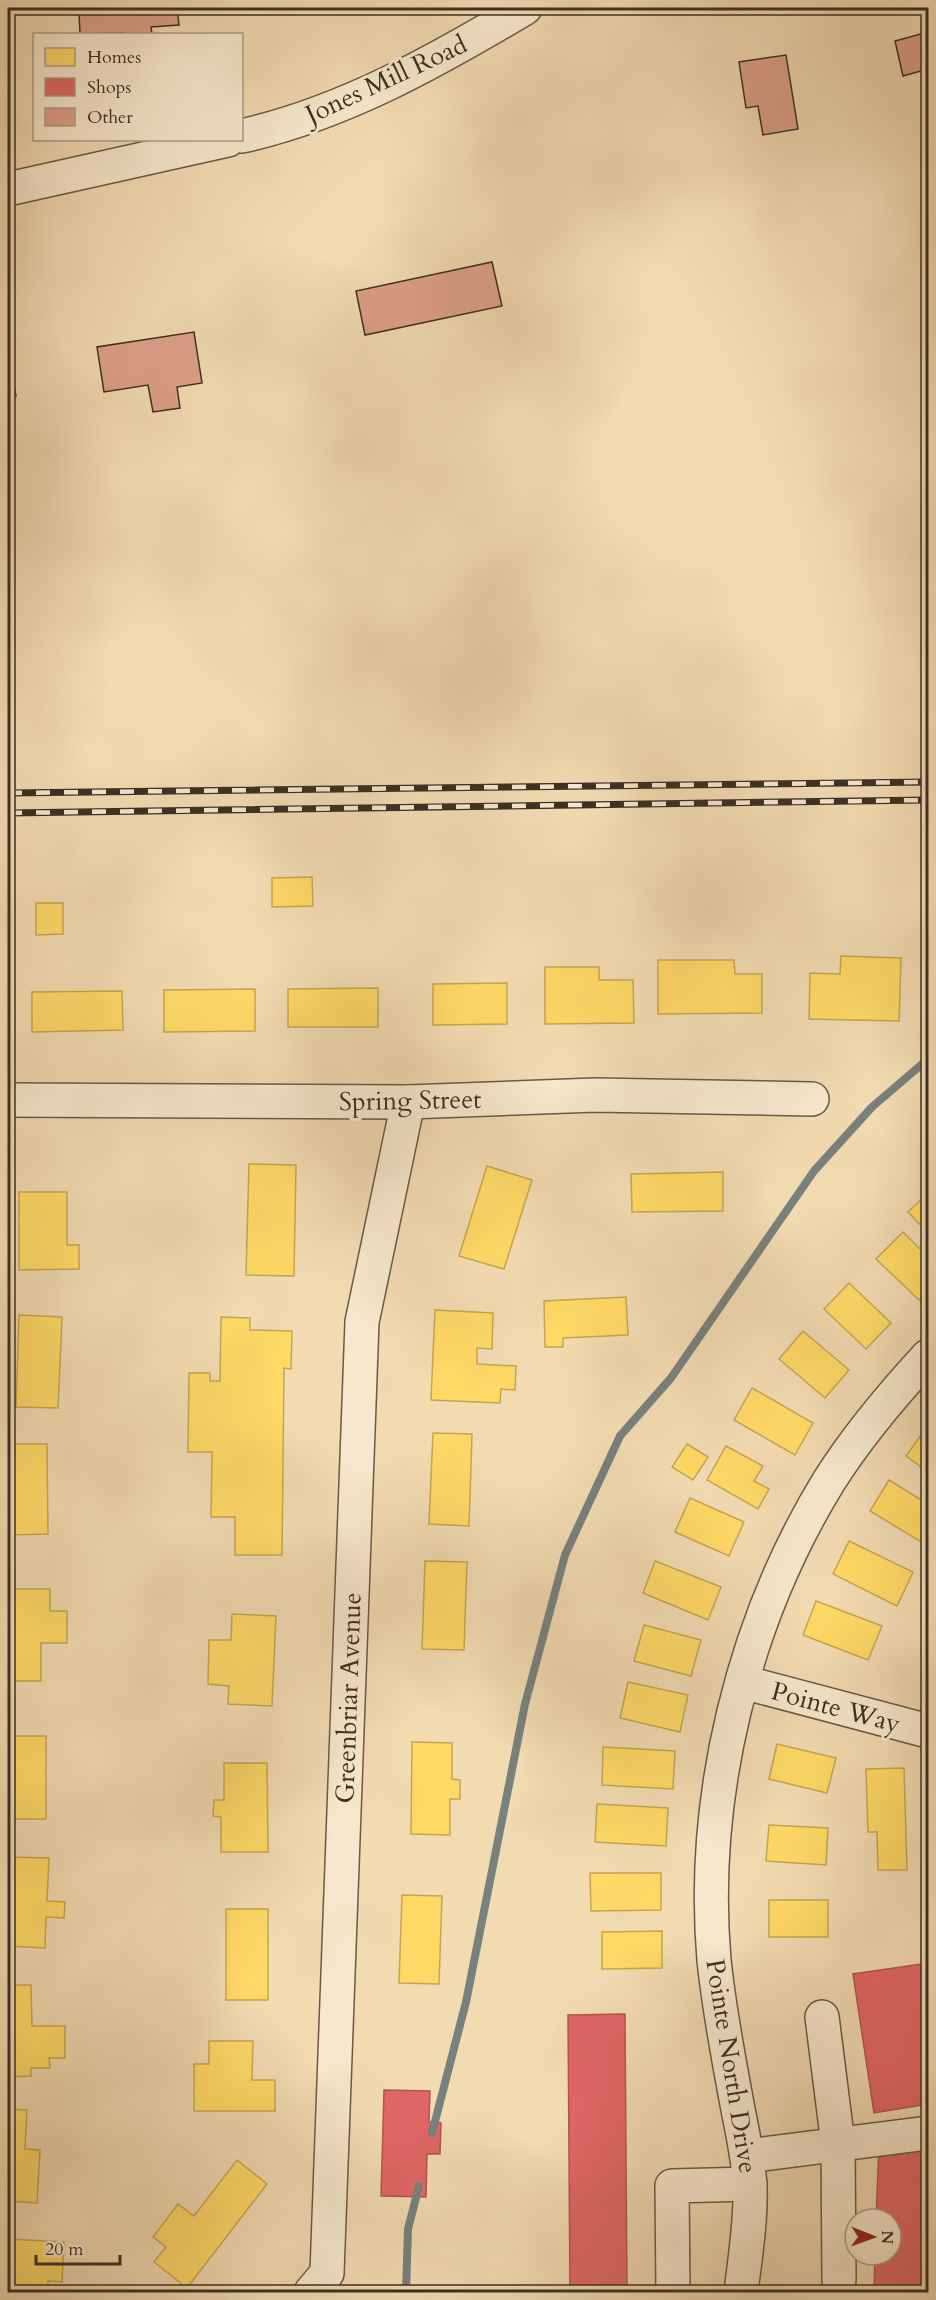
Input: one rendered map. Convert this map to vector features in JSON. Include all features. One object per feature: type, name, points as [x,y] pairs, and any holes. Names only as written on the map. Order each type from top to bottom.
[{"type":"street","name":"Jones Mill Road","points":[[243,136],[337,105],[411,73],[525,8]]},
{"type":"street","points":[[8,189],[224,141]]},
{"type":"street","name":"Spring Street","points":[[8,1100],[408,1102],[595,1095],[813,1099]]},
{"type":"street","name":"Greenbriar Avenue","points":[[311,2292],[327,2273],[362,1322],[408,1102]]},
{"type":"street","name":"Pointe North Drive","points":[[741,2292],[749,2218],[748,2170],[720,2016],[714,1957],[714,1847],[720,1790],[730,1733],[743,1682],[771,1596],[800,1535],[830,1481],[874,1416],[928,1356]]},
{"type":"street","name":"Pointe Way","points":[[743,1682],[928,1731]]},
{"type":"street","points":[[822,2017],[838,2144],[839,2280]]},
{"type":"street","points":[[673,2292],[672,2186],[748,2170],[838,2144],[928,2133]]},
{"type":"building: Homes","points":[[312,877],[313,906],[272,907],[272,878]]},
{"type":"building: Homes","points":[[36,903],[63,903],[63,934],[36,935]]},
{"type":"building: Homes","points":[[841,956],[901,958],[899,1021],[809,1019],[810,973],[840,974]]},
{"type":"building: Homes","points":[[658,960],[734,960],[735,974],[762,974],[762,1013],[658,1014]]},
{"type":"building: Homes","points":[[545,967],[599,967],[599,980],[633,980],[634,1023],[545,1024]]},
{"type":"building: Homes","points":[[507,983],[507,1024],[433,1025],[433,984]]},
{"type":"building: Homes","points":[[378,988],[378,1027],[288,1027],[288,989]]},
{"type":"building: Homes","points":[[255,989],[255,1031],[164,1032],[164,990]]},
{"type":"building: Homes","points":[[122,991],[123,1030],[32,1032],[32,992]]},
{"type":"building: Homes","points":[[249,1164],[296,1165],[294,1276],[246,1275]]},
{"type":"building: Homes","points":[[487,1166],[532,1180],[504,1269],[459,1256]]},
{"type":"building: Homes","points":[[723,1172],[723,1211],[632,1212],[631,1174]]},
{"type":"building: Homes","points":[[19,1192],[67,1192],[67,1245],[79,1245],[79,1269],[19,1270]]},
{"type":"building: Homes","points":[[928,1193],[928,1233],[908,1212]]},
{"type":"building: Homes","points":[[903,1232],[928,1257],[928,1290],[919,1300],[876,1259]]},
{"type":"building: Homes","points":[[849,1283],[891,1323],[866,1349],[824,1309]]},
{"type":"building: Homes","points":[[626,1297],[628,1335],[563,1338],[563,1347],[545,1347],[544,1301]]},
{"type":"building: Homes","points":[[435,1310],[493,1313],[492,1349],[477,1348],[477,1364],[516,1366],[515,1390],[501,1389],[500,1403],[431,1400]]},
{"type":"building: Homes","points":[[19,1315],[62,1317],[58,1408],[16,1407]]},
{"type":"building: Homes","points":[[221,1317],[250,1318],[250,1330],[292,1331],[291,1369],[284,1368],[282,1555],[235,1555],[235,1517],[211,1517],[212,1452],[188,1452],[189,1373],[210,1373],[210,1381],[220,1381]]},
{"type":"building: Homes","points":[[803,1331],[849,1370],[825,1398],[779,1359]]},
{"type":"building: Homes","points":[[752,1388],[813,1423],[795,1455],[734,1420]]},
{"type":"building: Homes","points":[[926,1428],[928,1430],[928,1472],[906,1456]]},
{"type":"building: Homes","points":[[433,1433],[472,1434],[469,1526],[429,1524]]},
{"type":"building: Homes","points":[[11,1444],[47,1444],[48,1534],[8,1535],[8,1467],[11,1467]]},
{"type":"building: Homes","points":[[687,1444],[708,1457],[693,1480],[672,1467]]},
{"type":"building: Homes","points":[[726,1446],[763,1466],[754,1481],[769,1489],[758,1509],[707,1480]]},
{"type":"building: Homes","points":[[889,1480],[928,1504],[928,1546],[870,1511]]},
{"type":"building: Homes","points":[[690,1498],[744,1522],[729,1556],[675,1532]]},
{"type":"building: Homes","points":[[849,1541],[913,1572],[897,1606],[833,1574]]},
{"type":"building: Homes","points":[[425,1561],[467,1562],[464,1650],[422,1649]]},
{"type":"building: Homes","points":[[655,1561],[721,1587],[708,1620],[643,1593]]},
{"type":"building: Homes","points":[[8,1589],[50,1589],[50,1611],[67,1611],[67,1643],[41,1643],[41,1681],[8,1681]]},
{"type":"building: Homes","points":[[816,1601],[882,1626],[868,1660],[803,1635]]},
{"type":"building: Homes","points":[[232,1614],[276,1616],[272,1706],[228,1704],[229,1686],[208,1684],[209,1640],[231,1640]]},
{"type":"building: Homes","points":[[644,1625],[701,1640],[691,1676],[634,1661]]},
{"type":"building: Homes","points":[[628,1682],[688,1695],[680,1732],[620,1718]]},
{"type":"building: Homes","points":[[8,1736],[46,1736],[46,1819],[8,1819]]},
{"type":"building: Homes","points":[[412,1742],[452,1743],[452,1779],[460,1780],[460,1799],[450,1799],[450,1835],[411,1834]]},
{"type":"building: Homes","points":[[777,1744],[836,1758],[827,1793],[769,1779]]},
{"type":"building: Homes","points":[[603,1747],[675,1751],[673,1789],[602,1785]]},
{"type":"building: Homes","points":[[224,1763],[267,1763],[268,1852],[221,1852],[221,1817],[213,1816],[214,1800],[224,1800]]},
{"type":"building: Homes","points":[[904,1768],[907,1870],[878,1870],[877,1832],[868,1832],[866,1769]]},
{"type":"building: Homes","points":[[597,1804],[668,1808],[666,1846],[595,1842]]},
{"type":"building: Homes","points":[[769,1825],[828,1828],[826,1865],[766,1861]]},
{"type":"building: Homes","points":[[8,1857],[49,1858],[47,1901],[65,1902],[64,1918],[46,1917],[45,1948],[8,1946]]},
{"type":"building: Homes","points":[[590,1873],[661,1873],[661,1910],[591,1911]]},
{"type":"building: Homes","points":[[402,1895],[442,1896],[439,1984],[399,1983]]},
{"type":"building: Homes","points":[[769,1900],[828,1900],[828,1937],[769,1937]]},
{"type":"building: Homes","points":[[226,1909],[268,1909],[268,2000],[226,2000]]},
{"type":"building: Homes","points":[[662,1931],[662,1968],[602,1969],[602,1932]]},
{"type":"building: Homes","points":[[8,1985],[31,1985],[32,2026],[65,2026],[65,2058],[49,2058],[50,2068],[31,2068],[31,2076],[8,2077]]},
{"type":"building: Homes","points":[[209,2041],[253,2041],[252,2080],[275,2080],[275,2111],[194,2111],[194,2064],[209,2064]]},
{"type":"building: Homes","points":[[8,2109],[27,2110],[25,2149],[40,2150],[37,2203],[8,2201]]},
{"type":"building: Homes","points":[[237,2160],[267,2184],[187,2288],[154,2262],[166,2247],[153,2237],[178,2204],[194,2216]]},
{"type":"building: Homes","points":[[8,2239],[64,2242],[62,2282],[48,2281],[47,2292],[9,2292]]},
{"type":"building: Shops","points":[[928,1963],[928,2104],[874,2113],[853,1974]]},
{"type":"building: Shops","points":[[625,2014],[627,2292],[570,2292],[568,2015]]},
{"type":"building: Shops","points":[[384,2090],[430,2091],[429,2122],[441,2123],[440,2154],[427,2154],[426,2197],[381,2196]]},
{"type":"building: Shops","points":[[879,2147],[928,2148],[928,2292],[874,2292],[875,2267],[903,2267],[903,2207],[876,2207]]},
{"type":"building: Other","points":[[102,8],[177,8],[179,25],[151,27],[152,33],[80,33],[79,13],[102,10]]},
{"type":"building: Other","points":[[928,32],[928,69],[903,76],[895,41]]},
{"type":"building: Other","points":[[786,55],[798,129],[763,135],[758,106],[746,108],[739,62]]},
{"type":"building: Other","points":[[492,262],[502,306],[365,335],[356,291]]},
{"type":"building: Other","points":[[194,332],[202,383],[177,387],[180,408],[153,412],[148,385],[104,392],[97,347]]},
{"type":"building: Other","points":[[8,355],[16,396],[8,398]]},
{"type":"waterway","points":[[432,2133],[466,2002],[525,1704],[565,1555],[620,1436],[671,1378],[814,1171],[872,1107],[928,1059]]},
{"type":"waterway","points":[[406,2292],[408,2229],[419,2186]]},
{"type":"railway","points":[[8,793],[928,782]]},
{"type":"railway","points":[[8,813],[928,800]]}]
